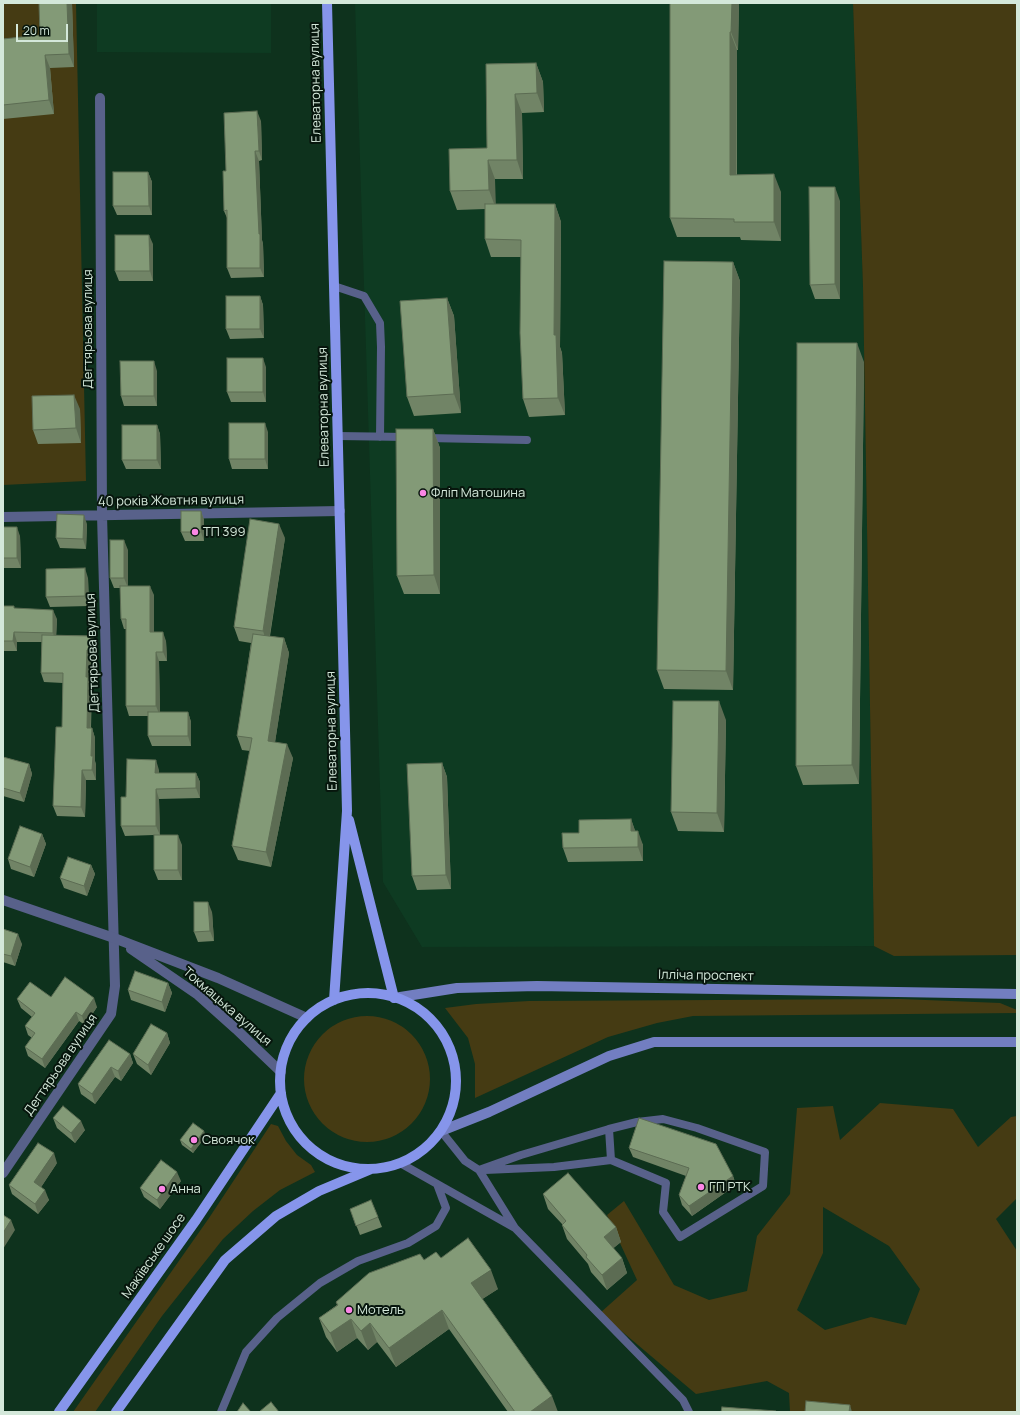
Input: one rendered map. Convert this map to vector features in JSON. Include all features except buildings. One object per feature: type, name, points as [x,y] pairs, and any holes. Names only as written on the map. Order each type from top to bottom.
[{"type":"main road","name":"Елеваторна вулиця","points":[[327,3],[347,811],[334,1000]]},
{"type":"main road","name":"Елеваторна вулиця","points":[[347,811],[394,998]]},
{"type":"main road","name":"Ілліча проспект","points":[[394,998],[457,988],[537,986],[1017,994]]},
{"type":"main road","points":[[364,994],[379,994],[394,998],[411,1004],[422,1012],[435,1024],[448,1044],[453,1059],[456,1076],[456,1090],[453,1104],[441,1131],[424,1149],[411,1158],[387,1167],[373,1169],[352,1168],[331,1161],[316,1152],[305,1143],[292,1126],[283,1106],[281,1093],[283,1058],[288,1044],[296,1031],[307,1018],[334,1000],[364,994]]},
{"type":"main road","points":[[441,1131],[489,1112],[609,1056],[654,1042],[1017,1042]]},
{"type":"main road","name":"Макіївське шосе","points":[[59,1412],[196,1220],[281,1093]]},
{"type":"main road","points":[[116,1412],[225,1260],[276,1216],[319,1191],[373,1169]]},
{"type":"street","name":"Дегтярьова вулиця","points":[[3,1173],[111,1014],[115,986],[102,514],[100,98]]},
{"type":"street","name":"40 років Жовтня вулиця","points":[[3,517],[102,514],[340,511]]},
{"type":"street","name":"Токмацька вулиця","points":[[3,900],[114,938],[218,978],[307,1018]]},
{"type":"street","name":"Токмацька вулиця","points":[[114,938],[198,995],[281,1072]]},
{"type":"lane","points":[[334,286],[364,296],[380,323],[380,437]]},
{"type":"lane","points":[[338,436],[527,440]]},
{"type":"lane","points":[[663,1119],[697,1128],[765,1152],[763,1186],[680,1237],[663,1212],[666,1183],[611,1160],[554,1167],[479,1170],[522,1155],[609,1129],[637,1122],[663,1119]]},
{"type":"lane","points":[[609,1129],[611,1160]]},
{"type":"lane","points":[[441,1131],[465,1161],[479,1170],[515,1228],[683,1400],[689,1412]]},
{"type":"lane","points":[[400,1163],[515,1228]]},
{"type":"lane","points":[[221,1412],[246,1352],[277,1318],[320,1283],[358,1261],[408,1243],[436,1226],[446,1208],[437,1184]]},
{"type":"shaded area","points":[[3,3],[76,3],[86,481],[3,485]]},
{"type":"shaded area","points":[[97,3],[271,3],[271,53],[97,52]]},
{"type":"shaded area","points":[[355,3],[853,3],[863,287],[874,946],[422,947],[383,882]]},
{"type":"shaded area","points":[[853,3],[1017,3],[1017,955],[894,956],[874,946],[863,287]]},
{"type":"shaded area","points":[[901,999],[1000,1003],[1017,1010],[1017,1013],[693,1016],[657,1023],[608,1037],[475,1098],[475,1064],[468,1038],[445,1008],[476,1004],[529,1001]]},
{"type":"shaded area","points":[[361,1016],[373,1016],[391,1020],[412,1034],[426,1055],[430,1079],[426,1103],[412,1124],[391,1138],[373,1142],[361,1142],[343,1138],[322,1124],[308,1103],[304,1085],[304,1073],[308,1055],[322,1034],[343,1020]]},
{"type":"shaded area","points":[[880,1103],[953,1109],[978,1147],[1011,1117],[1017,1116],[1017,1198],[996,1219],[1017,1251],[1017,1412],[790,1412],[789,1393],[767,1381],[696,1394],[600,1313],[637,1280],[607,1215],[624,1201],[674,1285],[709,1300],[747,1291],[757,1236],[790,1194],[797,1108],[833,1106],[840,1140]],"holes":[[[823,1207],[889,1246],[920,1289],[906,1325],[871,1317],[825,1330],[797,1310],[823,1253]]]},
{"type":"shaded area","points":[[271,1124],[278,1126],[286,1141],[297,1155],[311,1165],[315,1172],[280,1190],[253,1211],[223,1239],[162,1316],[95,1412],[73,1412],[209,1218]]},
{"type":"place","name":"Фліп Матошина","points":[[423,493]]},
{"type":"place","name":"ТП 399","points":[[195,532]]},
{"type":"place","name":"Своячок","points":[[194,1140]]},
{"type":"place","name":"ГП РТК","points":[[701,1187]]},
{"type":"place","name":"Анна","points":[[162,1189]]},
{"type":"place","name":"Мотель","points":[[349,1310]]}]
